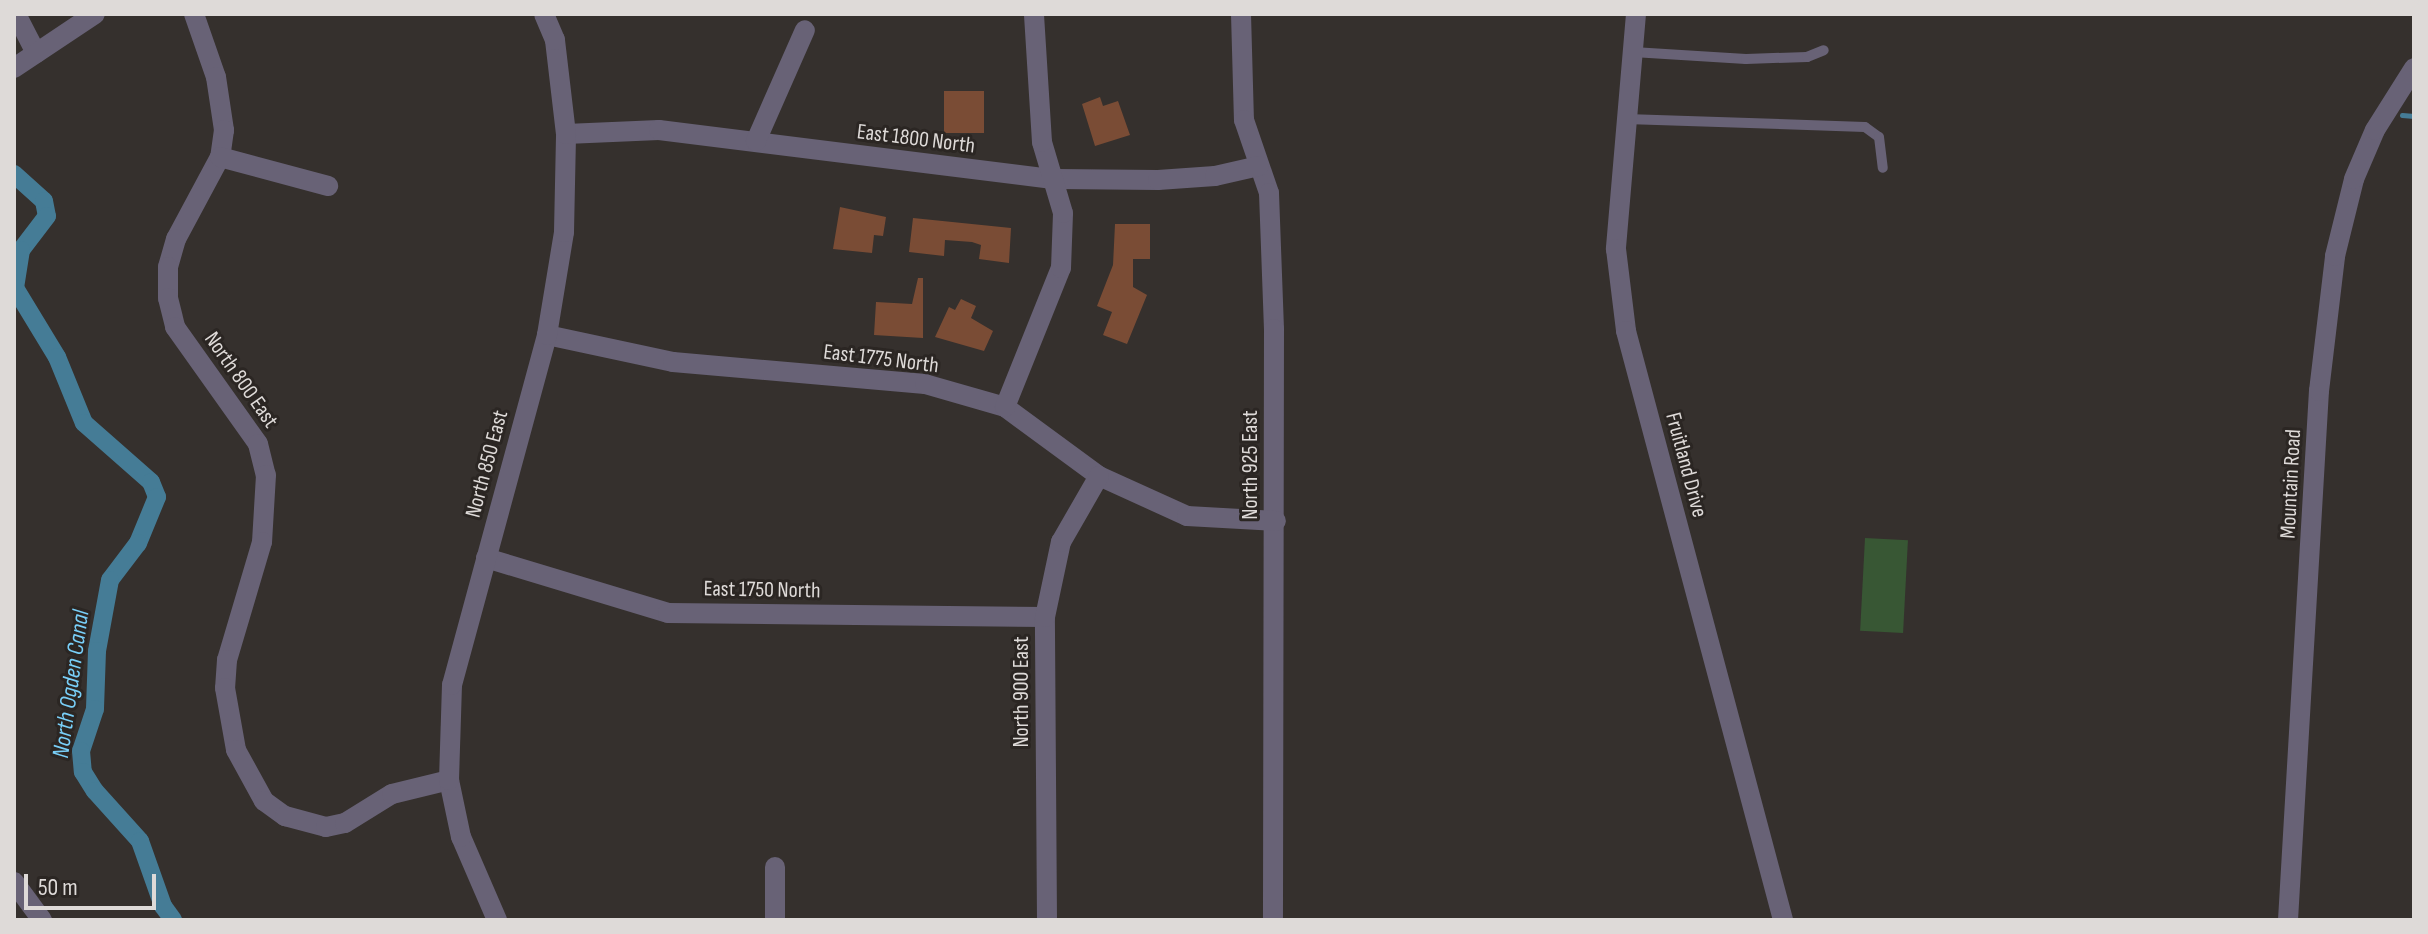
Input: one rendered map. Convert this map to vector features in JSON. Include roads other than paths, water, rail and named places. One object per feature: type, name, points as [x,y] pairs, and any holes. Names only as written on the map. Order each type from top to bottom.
[{"type":"street","points":[[16,14],[36,53]]},
{"type":"street","points":[[14,68],[95,14]]},
{"type":"street","name":"North 800 East","points":[[194,14],[222,106],[220,157],[176,239],[168,267],[168,298],[175,327],[258,444],[266,475],[262,542],[227,660],[225,688],[228,721],[248,779],[285,816],[326,827],[345,823],[392,794],[449,780]]},
{"type":"street","name":"North 850 East","points":[[497,920],[461,837],[449,780],[452,685],[547,335],[564,232],[566,134],[555,40],[544,14]]},
{"type":"street","points":[[1005,407],[1061,268],[1063,213],[1042,142],[1034,14]]},
{"type":"street","name":"North 925 East","points":[[1241,14],[1244,120],[1269,193],[1276,521],[1273,920]]},
{"type":"street","name":"Fruitland Drive","points":[[1636,14],[1616,249],[1626,331],[1783,920]]},
{"type":"street","points":[[756,141],[805,30]]},
{"type":"street","name":"Mountain Road","points":[[2288,920],[2319,391],[2335,256],[2354,179],[2375,130],[2414,68]]},
{"type":"street","name":"East 1800 North","points":[[566,134],[659,130],[1055,179],[1201,177],[1259,166]]},
{"type":"street","points":[[220,157],[328,186]]},
{"type":"street","name":"East 1775 North","points":[[547,335],[673,362],[925,384],[1005,407],[1099,476],[1187,516],[1276,521]]},
{"type":"street","name":"North 900 East","points":[[1047,920],[1045,617],[1061,542],[1099,476]]},
{"type":"street","name":"East 1750 North","points":[[486,558],[668,613],[1045,617]]},
{"type":"street","points":[[775,867],[775,920]]},
{"type":"street","points":[[14,882],[42,920]]},
{"type":"lane","points":[[1633,52],[1746,59],[1807,57],[1824,50]]},
{"type":"lane","points":[[1626,119],[1865,127],[1879,137],[1883,168]]},
{"type":"waterway","points":[[2402,115],[2414,116]]},
{"type":"waterway","name":"North Ogden Canal","points":[[14,174],[44,201],[47,216],[21,250],[15,288],[57,357],[84,423],[151,482],[157,497],[138,543],[110,580],[97,651],[95,709],[81,751],[83,772],[95,791],[140,841],[163,906],[173,920]]}]
